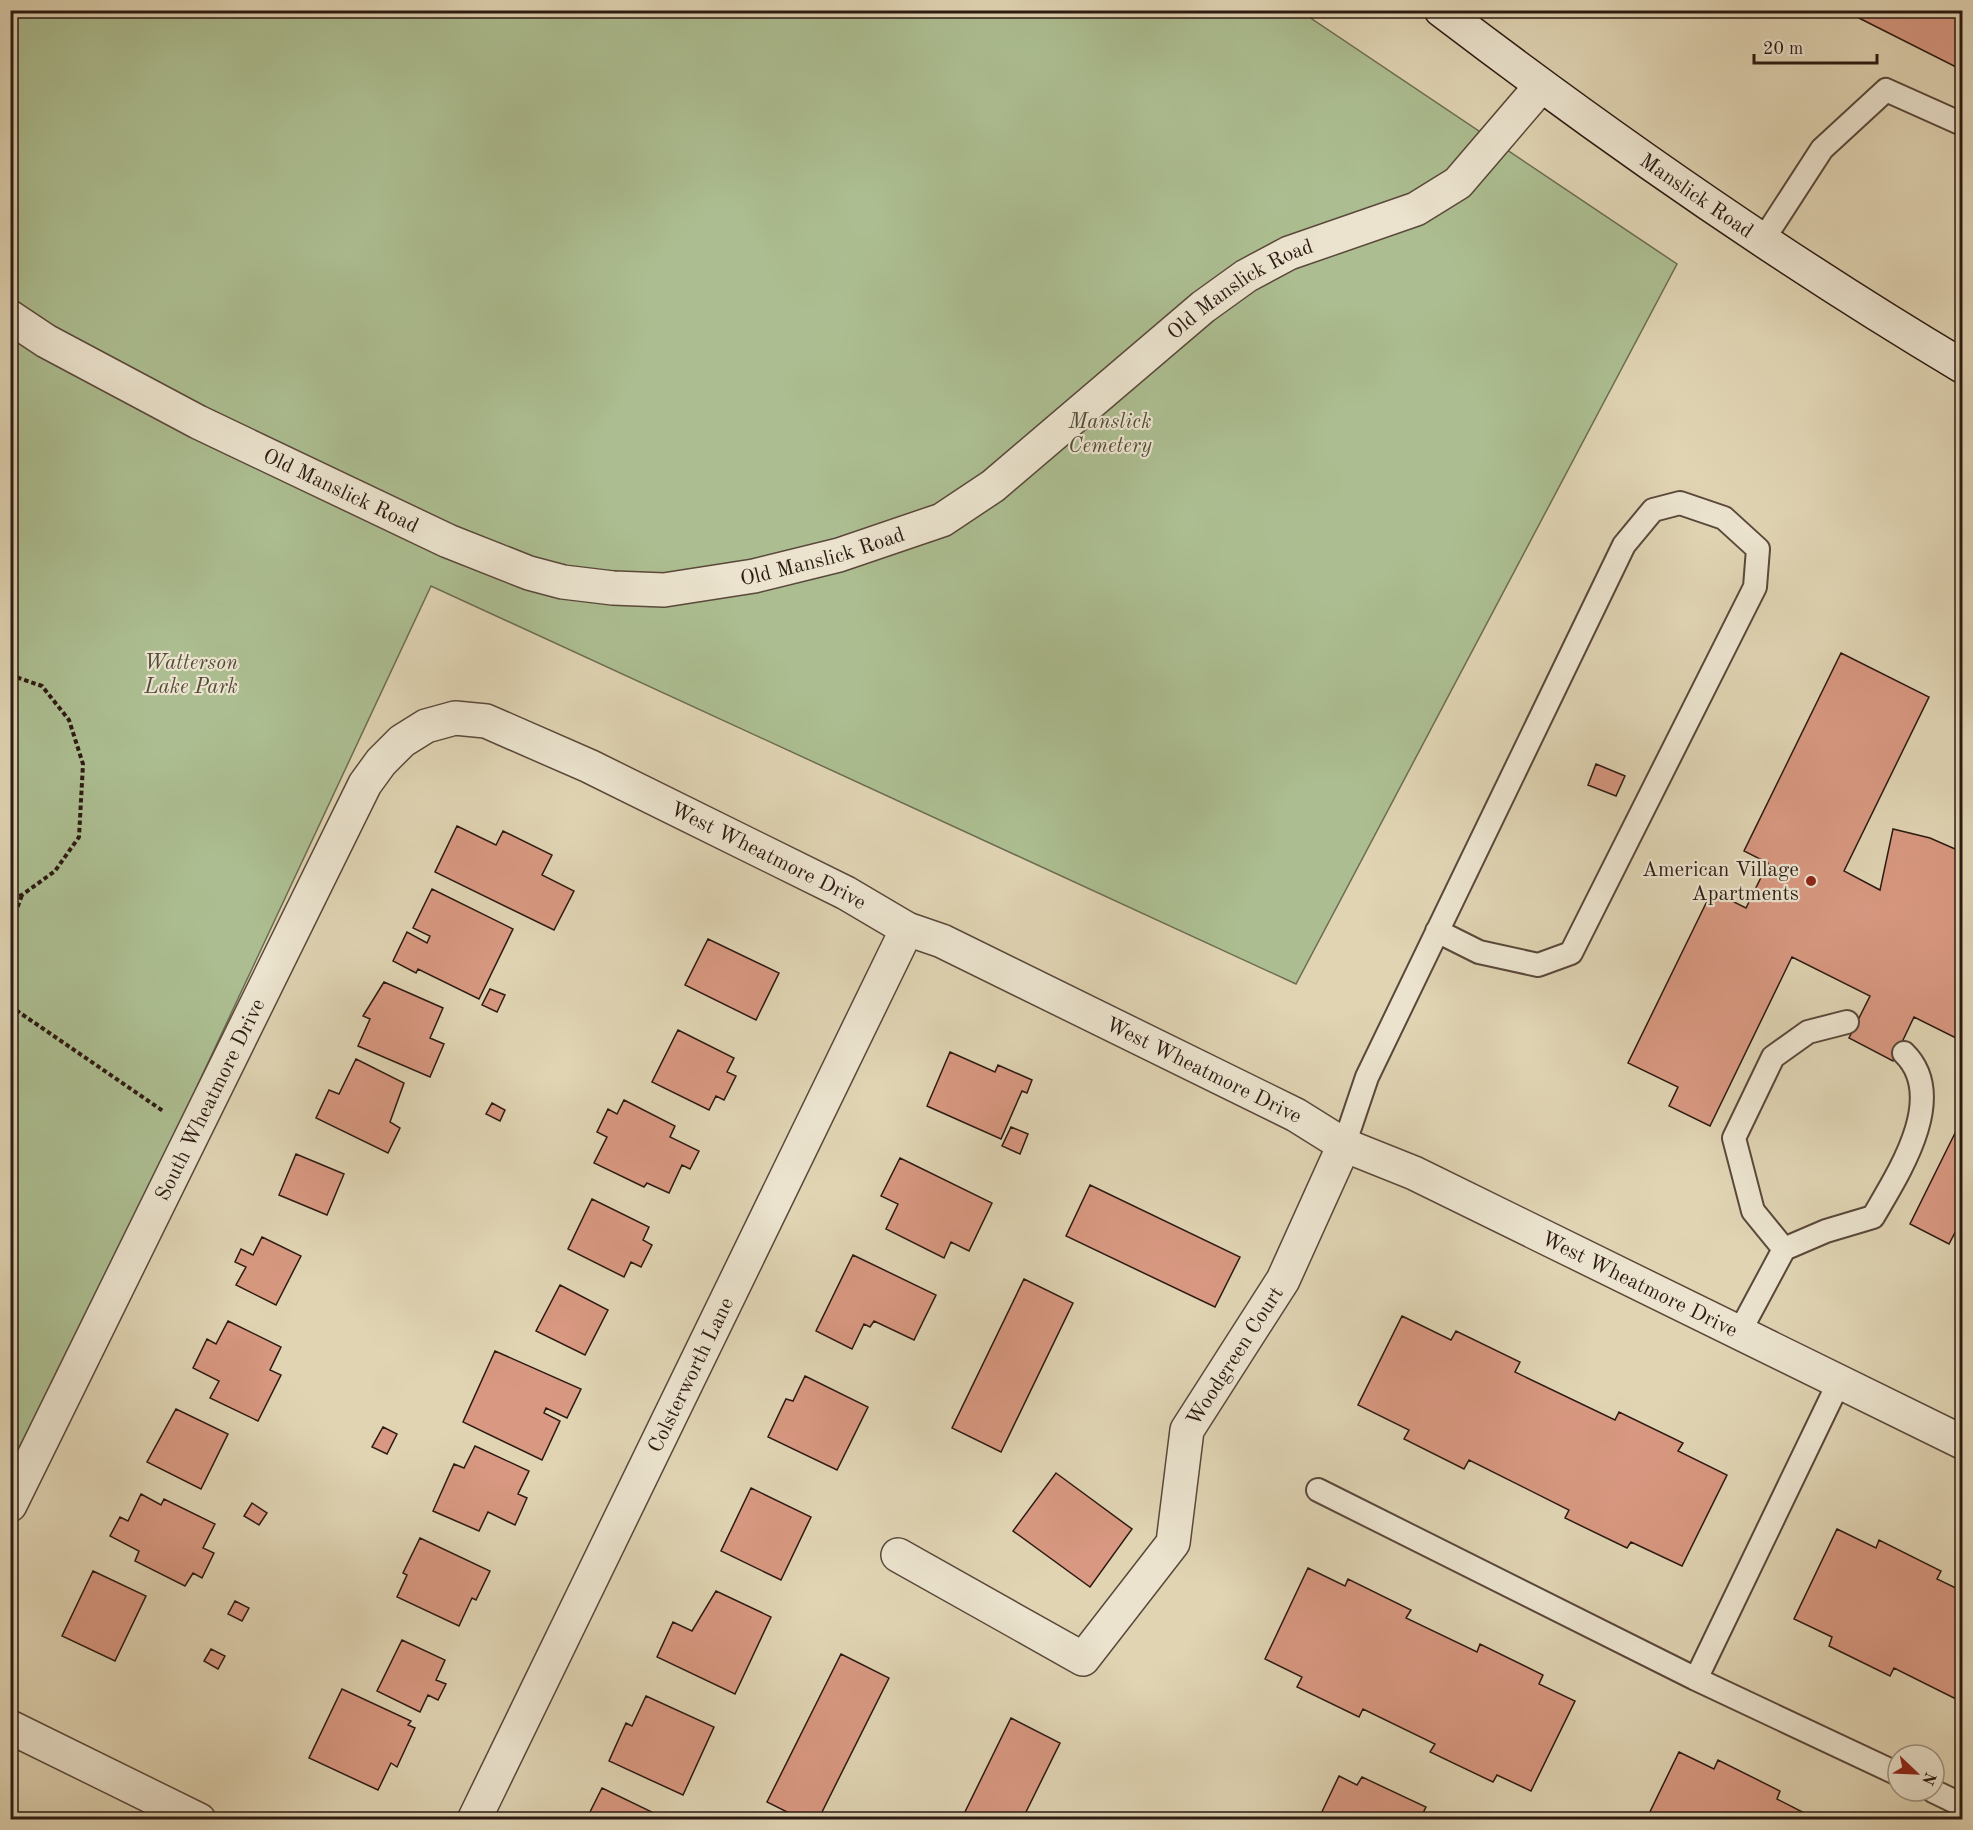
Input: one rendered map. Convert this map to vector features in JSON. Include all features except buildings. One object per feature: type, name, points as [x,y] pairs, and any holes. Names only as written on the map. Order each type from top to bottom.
[{"type":"street","name":"Manslick Road","points":[[1441,10],[1598,129],[1763,240],[1962,366]]},
{"type":"street","name":"Old Manslick Road","points":[[10,317],[46,341],[198,422],[448,541],[529,573],[563,582],[613,588],[675,588],[754,576],[839,555],[942,520],[993,486],[1203,307],[1246,276],[1289,253],[1416,209],[1458,183],[1541,86]]},
{"type":"street","name":"West Wheatmore Drive","points":[[440,720],[455,717],[486,721],[589,766],[846,893],[907,929],[942,941],[1296,1114],[1344,1145],[1414,1173],[1962,1442]]},
{"type":"street","name":"South Wheatmore Drive","points":[[10,1505],[364,784],[381,762],[402,741],[440,720]]},
{"type":"street","name":"Colsterworth Lane","points":[[474,1820],[907,929]]},
{"type":"street","name":"Woodgreen Court","points":[[898,1555],[1083,1659],[1173,1543],[1187,1430],[1283,1280],[1344,1145]]},
{"type":"street","points":[[10,1726],[199,1820]]},
{"type":"lane","points":[[1763,240],[1822,149],[1886,90],[1962,124]]},
{"type":"lane","points":[[1344,1145],[1366,1077],[1624,545],[1653,510],[1680,502],[1724,518],[1758,549],[1755,587],[1571,953],[1538,965],[1479,952],[1437,931]]},
{"type":"lane","points":[[1784,1249],[1753,1211],[1734,1138],[1773,1057],[1808,1032],[1847,1022]]},
{"type":"lane","points":[[1739,1333],[1784,1249],[1826,1231],[1873,1217],[1908,1158],[1923,1106],[1916,1065],[1904,1053]]},
{"type":"lane","points":[[1696,1679],[1839,1382]]},
{"type":"lane","points":[[1318,1490],[1696,1679],[1886,1768]]},
{"type":"lane","points":[[1946,1797],[1962,1805]]},
{"type":"path","points":[[10,675],[42,686],[69,720],[83,764],[79,837],[55,871],[22,895],[10,899]]},
{"type":"path","points":[[10,928],[22,895]]},
{"type":"path","points":[[10,1006],[193,1132]]},
{"type":"green space","name":"Manslick Cemetery","points":[[11,11],[1300,11],[1677,264],[1296,984],[431,586],[11,1484]]},
{"type":"place","name":"American Village Apartments","points":[[1811,881]]},
{"type":"park label","name":"Watterson Lake Park","points":[[191,674]]}]
